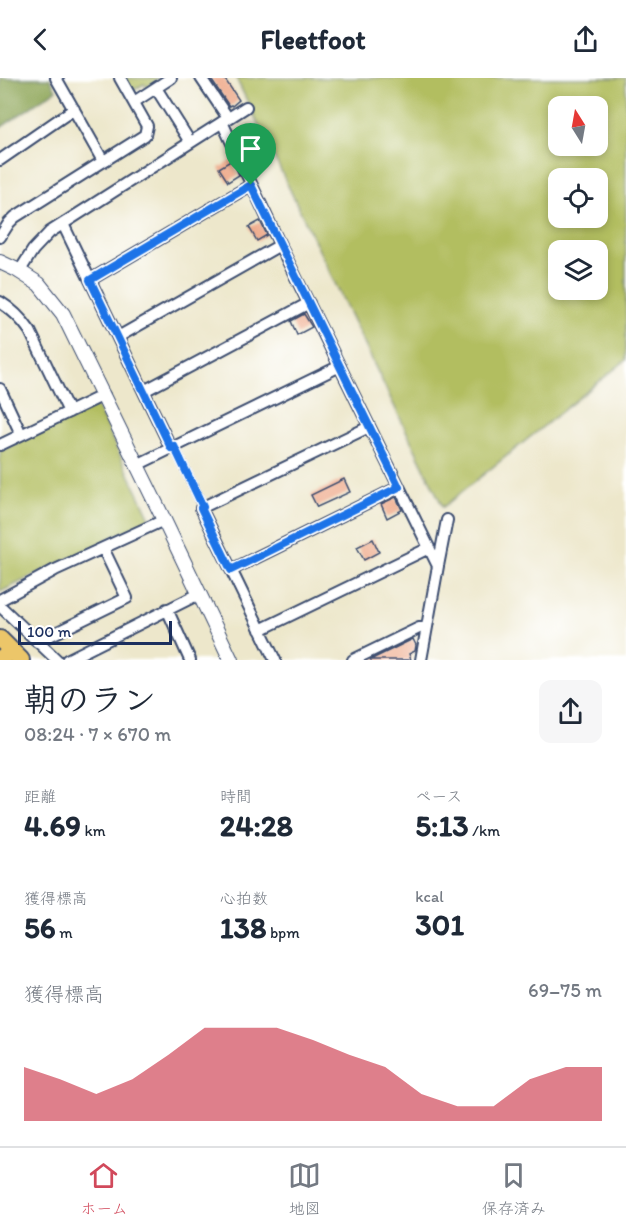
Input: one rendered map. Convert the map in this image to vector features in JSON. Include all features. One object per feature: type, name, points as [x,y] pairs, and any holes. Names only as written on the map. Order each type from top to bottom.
[{"type":"highway","points":[[0,639],[21,660]]},
{"type":"street","points":[[56,78],[103,161]]},
{"type":"street","points":[[1,232],[15,218],[145,135],[147,126],[120,78]]},
{"type":"street","points":[[134,102],[171,78]]},
{"type":"street","points":[[201,78],[225,119],[251,185],[438,566]]},
{"type":"street","points":[[156,88],[190,142]]},
{"type":"street","points":[[19,272],[38,243],[50,232],[246,107]]},
{"type":"street","points":[[0,160],[74,109]]},
{"type":"street","points":[[90,280],[251,185]]},
{"type":"street","points":[[63,224],[203,507],[201,508],[275,660]]},
{"type":"street","points":[[117,337],[280,245]]},
{"type":"street","points":[[0,262],[39,284],[63,314],[231,660]]},
{"type":"street","points":[[0,302],[13,310],[30,331],[69,412]]},
{"type":"street","points":[[144,391],[309,303]]},
{"type":"street","points":[[137,465],[340,366]]},
{"type":"street","points":[[0,389],[21,434]]},
{"type":"street","points":[[0,445],[104,395]]},
{"type":"street","points":[[203,507],[369,427]]},
{"type":"street","points":[[231,570],[399,487]]},
{"type":"street","points":[[0,600],[55,570],[164,520]]},
{"type":"street","points":[[421,660],[447,520]]},
{"type":"street","points":[[37,642],[127,598],[104,548]]},
{"type":"street","points":[[260,630],[429,548]]},
{"type":"street","points":[[67,660],[199,594]]},
{"type":"street","points":[[0,606],[57,660]]},
{"type":"street","points":[[167,609],[189,660]]},
{"type":"street","points":[[353,660],[427,626]]},
{"type":"green space","points":[[0,78],[50,78],[56,90],[0,128]]},
{"type":"green space","points":[[124,78],[160,78],[147,87],[144,84],[131,92]]},
{"type":"green space","points":[[236,78],[626,78],[626,360],[443,507]]},
{"type":"green space","points":[[93,405],[97,407],[149,516],[148,520],[0,592],[0,451]]},
{"type":"building","points":[[210,78],[224,78],[239,100],[229,106]]},
{"type":"building","points":[[232,160],[239,175],[228,182],[219,168]]},
{"type":"building","points":[[260,221],[267,235],[257,241],[249,227]]},
{"type":"building","points":[[304,314],[312,327],[297,335],[291,321]]},
{"type":"building","points":[[344,479],[350,492],[317,507],[311,495]]},
{"type":"building","points":[[396,497],[402,510],[387,518],[381,504]]},
{"type":"building","points":[[373,539],[379,552],[364,560],[357,547]]},
{"type":"building","points":[[413,639],[416,645],[415,651],[409,654],[411,660],[370,660]]},
{"type":"route","points":[[251,185],[399,487],[231,570],[174,446],[171,448],[90,280],[251,185]]}]
